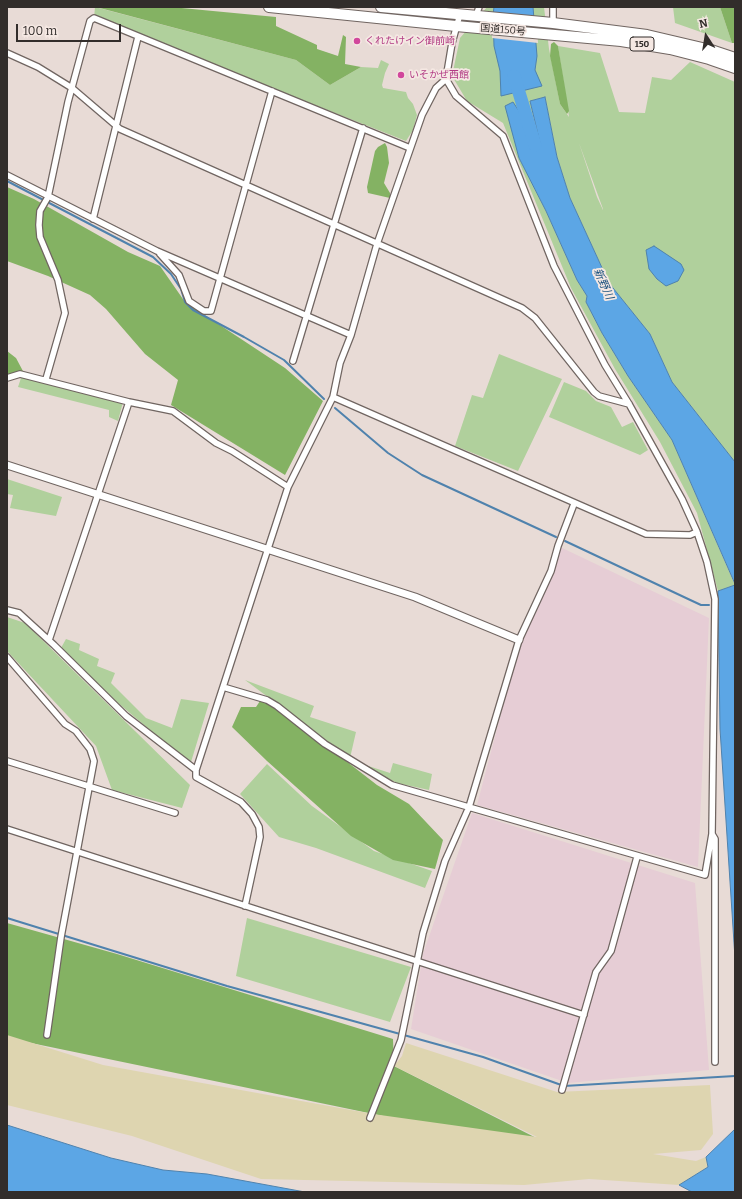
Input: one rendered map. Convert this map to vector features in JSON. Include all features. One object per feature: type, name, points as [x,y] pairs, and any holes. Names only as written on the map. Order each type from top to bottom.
[{"type":"highway","name":"国道150号","points":[[269,7],[647,44],[708,59],[735,68]]},
{"type":"highway","name":"国道150号","points":[[381,7],[480,13],[647,35],[711,50],[735,58]]},
{"type":"street","points":[[551,23],[553,7]]},
{"type":"street","points":[[223,687],[267,700],[277,706],[325,744],[392,785],[637,857],[705,875],[712,834],[715,599],[707,562],[697,532],[682,499],[629,404],[605,365],[554,266],[504,136],[456,96],[446,79],[447,67],[460,11]]},
{"type":"street","points":[[46,379],[65,313],[58,280],[40,237],[40,211],[48,197],[68,102],[90,21],[94,18],[410,148]]},
{"type":"street","points":[[93,219],[138,36]]},
{"type":"street","points":[[7,53],[38,67],[72,88],[120,129],[522,308],[535,318],[594,392],[599,396],[629,404]]},
{"type":"street","points":[[245,906],[260,837],[259,827],[252,814],[241,802],[196,777],[196,770],[288,487],[333,397],[340,363],[351,335],[377,244],[410,148],[425,109],[436,88],[446,79]]},
{"type":"street","points":[[157,251],[179,275],[189,301],[204,311],[211,311],[272,91]]},
{"type":"street","points":[[293,361],[364,128]]},
{"type":"street","points":[[7,176],[157,251],[351,335]]},
{"type":"street","points":[[7,378],[20,374],[46,379],[129,402],[173,411],[216,443],[232,451],[288,487]]},
{"type":"street","points":[[333,397],[574,504],[646,534],[690,535],[697,532]]},
{"type":"street","points":[[49,640],[129,402]]},
{"type":"street","points":[[7,465],[268,548],[415,597],[519,640]]},
{"type":"street","points":[[370,1118],[401,1040],[423,933],[445,861],[469,807],[519,640],[552,571],[558,546],[574,504]]},
{"type":"street","points":[[7,610],[19,613],[49,640],[126,716],[196,770]]},
{"type":"street","points":[[7,657],[65,724],[76,731],[90,749],[94,761],[78,852],[63,929],[60,937],[47,1035]]},
{"type":"street","points":[[7,761],[90,788],[175,813]]},
{"type":"street","points":[[7,829],[584,1016]]},
{"type":"street","points":[[712,834],[715,839],[715,1062]]},
{"type":"street","points":[[562,1090],[596,972],[610,951],[637,857]]},
{"type":"shaded area","points":[[558,546],[709,618],[698,867],[477,805],[523,630],[548,578]]},
{"type":"shaded area","points":[[472,813],[695,883],[709,1070],[568,1083],[411,1029],[423,954]]},
{"type":"green space","points":[[95,7],[296,60],[330,85],[361,67],[378,68],[381,60],[389,64],[382,85],[383,88],[406,92],[408,98],[413,104],[417,115],[413,130],[406,141],[94,18]]},
{"type":"green space","points":[[96,7],[171,7],[276,17],[276,26],[317,45],[317,49],[338,56],[343,35],[346,37],[345,64],[361,67],[330,85],[296,60]]},
{"type":"green space","points":[[487,7],[544,7],[549,49],[560,104],[569,117],[558,46],[600,53],[619,112],[645,113],[652,77],[671,80],[690,62],[735,82],[735,462],[672,382],[650,334],[609,283],[570,198],[557,157],[545,97],[530,101],[540,145],[513,103],[519,158],[546,211],[577,280],[587,296],[586,302],[602,333],[628,376],[672,440],[735,585],[718,591],[697,513],[660,442],[615,369],[571,288],[503,123],[467,101],[452,76],[460,38]],"holes":[[[579,143],[603,209],[597,197]]]},
{"type":"green space","points":[[673,7],[720,7],[732,43],[675,23]]},
{"type":"green space","points":[[720,7],[735,7],[735,43],[732,43]]},
{"type":"green space","points":[[554,42],[558,46],[569,111],[567,114],[560,104],[550,56],[551,44]]},
{"type":"green space","points":[[385,143],[389,163],[384,183],[390,193],[390,198],[368,193],[367,187],[375,151],[378,147]]},
{"type":"green space","points":[[7,187],[34,199],[128,252],[160,266],[185,302],[285,368],[323,401],[285,475],[171,405],[178,380],[145,354],[106,309],[90,295],[48,276],[7,261]]},
{"type":"green space","points":[[7,351],[16,358],[24,373],[7,378]]},
{"type":"green space","points":[[499,354],[562,379],[518,471],[455,446],[472,395],[483,398]]},
{"type":"green space","points":[[22,375],[123,402],[118,421],[109,417],[109,410],[18,387]]},
{"type":"green space","points":[[564,382],[586,391],[596,401],[611,407],[622,427],[633,422],[648,450],[640,455],[549,417]]},
{"type":"green space","points":[[7,479],[62,497],[56,516],[10,508],[13,495],[7,494]]},
{"type":"green space","points":[[7,617],[25,623],[190,785],[182,808],[112,790],[96,746],[7,651]]},
{"type":"green space","points":[[66,639],[80,644],[79,650],[99,659],[97,666],[115,673],[111,683],[146,718],[172,728],[181,699],[209,703],[191,762],[188,762],[118,703],[61,648]]},
{"type":"green space","points":[[245,680],[314,706],[310,717],[356,732],[350,758]]},
{"type":"green space","points":[[260,701],[275,706],[377,785],[409,804],[443,840],[435,869],[393,860],[351,836],[267,761],[232,727],[241,707],[256,707]]},
{"type":"green space","points":[[353,761],[390,773],[393,763],[432,774],[429,790],[397,783]]},
{"type":"green space","points":[[267,764],[312,806],[374,851],[432,871],[425,888],[316,848],[279,837],[240,794]]},
{"type":"green space","points":[[247,918],[411,967],[390,1022],[236,976]]},
{"type":"green space","points":[[7,923],[117,954],[393,1039],[394,1066],[562,1151],[494,1139],[7,1038]]},
{"type":"sand","points":[[7,1035],[103,1065],[373,1114],[537,1137],[394,1066],[402,1056],[406,1043],[557,1092],[710,1085],[713,1134],[701,1150],[653,1154],[696,1161],[706,1157],[708,1167],[679,1185],[589,1179],[524,1185],[261,1179],[132,1136],[7,1105]]},
{"type":"water","points":[[494,7],[533,7],[537,56],[535,70],[542,86],[501,96],[500,71],[494,46]]},
{"type":"water","points":[[545,97],[557,157],[570,198],[609,283],[650,334],[672,382],[735,462],[735,584],[672,440],[628,376],[602,333],[586,302],[587,296],[577,280],[546,211],[519,158],[505,106],[513,102],[540,143],[530,101]]},
{"type":"water","points":[[654,246],[681,264],[684,270],[678,281],[666,286],[657,279],[649,269],[646,250]]},
{"type":"water","points":[[735,585],[735,958],[720,729],[718,591]]},
{"type":"water","points":[[7,1125],[111,1158],[163,1170],[207,1174],[305,1192],[7,1192]]},
{"type":"water","points":[[735,1129],[735,1192],[692,1192],[679,1185],[708,1167],[706,1157]]},
{"type":"pier","points":[[491,23],[537,27],[538,43],[492,38]]},
{"type":"waterway","name":"新野川","points":[[514,76],[535,145]]},
{"type":"waterway","points":[[7,181],[153,257],[171,274],[181,289],[185,302],[193,310],[284,360],[324,399]]},
{"type":"waterway","points":[[335,408],[388,453],[422,475],[556,537]]},
{"type":"waterway","points":[[565,541],[701,605],[709,605]]},
{"type":"waterway","points":[[7,918],[227,986],[483,1057],[564,1086],[735,1076]]},
{"type":"place","name":"くれたけイン御前崎","points":[[357,41]]},
{"type":"place","name":"いそかぜ西館","points":[[401,75]]}]
